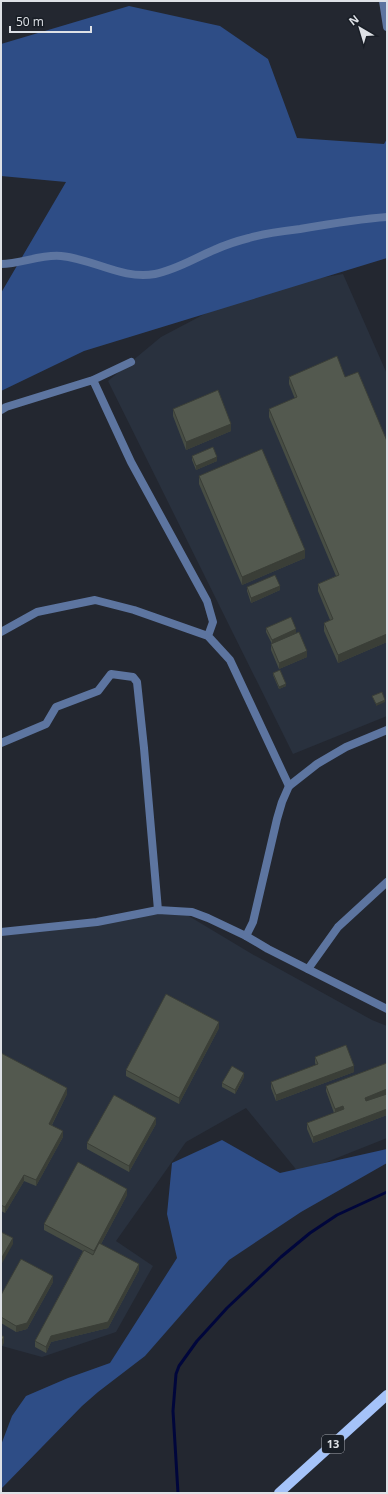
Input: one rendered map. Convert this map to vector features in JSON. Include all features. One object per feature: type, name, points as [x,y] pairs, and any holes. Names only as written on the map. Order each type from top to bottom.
[{"type":"main road","name":"13","points":[[279,1493],[387,1395]]},
{"type":"street","points":[[383,1],[387,27]]},
{"type":"street","points":[[1,264],[17,263],[49,256],[60,256],[90,262],[116,272],[144,275],[155,274],[179,266],[214,250],[249,238],[358,219],[387,217]]},
{"type":"street","points":[[1,410],[6,406],[93,380],[131,362]]},
{"type":"street","points":[[93,380],[131,462],[207,601],[213,622],[208,636]]},
{"type":"street","points":[[1,632],[37,612],[95,600],[134,610],[208,636],[230,660],[289,786]]},
{"type":"street","points":[[1,743],[46,724],[56,707],[98,691],[111,674],[133,677],[137,682],[158,910]]},
{"type":"street","points":[[246,936],[253,922],[282,802],[289,786],[316,764],[346,747],[387,730]]},
{"type":"street","points":[[308,969],[338,927],[387,882]]},
{"type":"street","points":[[1,932],[97,922],[158,910],[192,912],[246,936],[268,949],[387,1009]]},
{"type":"shaded area","points":[[129,6],[220,26],[268,59],[297,138],[384,144],[387,139],[387,258],[84,351],[1,391],[1,293],[66,182],[1,176],[1,44]]},
{"type":"shaded area","points":[[343,274],[387,374],[387,716],[293,754],[108,381],[161,337],[250,290]]},
{"type":"shaded area","points":[[182,912],[252,954],[372,1020],[387,1026],[387,1138],[299,1173],[246,1108],[186,1142],[116,1241],[153,1266],[116,1332],[42,1357],[2,1346],[1,1348],[1,930]]},
{"type":"shaded area","points":[[222,1140],[280,1173],[387,1149],[387,1163],[301,1212],[229,1260],[145,1356],[82,1406],[1,1489],[1,1445],[12,1416],[26,1396],[68,1378],[110,1363],[177,1258],[167,1214],[172,1163]]},
{"type":"building","points":[[337,356],[345,377],[358,372],[387,441],[387,634],[338,655],[324,623],[333,619],[318,584],[339,575],[269,409],[297,397],[289,377]]},
{"type":"building","points":[[218,390],[231,424],[186,442],[173,409]]},
{"type":"building","points":[[213,447],[217,457],[196,466],[192,456]]},
{"type":"building","points":[[262,449],[305,550],[242,577],[199,476]]},
{"type":"building","points":[[275,575],[280,586],[251,598],[247,587]]},
{"type":"building","points":[[291,617],[296,629],[272,640],[266,628]]},
{"type":"building","points":[[299,632],[307,651],[279,663],[271,644]]},
{"type":"building","points":[[280,670],[286,684],[279,687],[273,673]]},
{"type":"building","points":[[382,692],[385,700],[376,704],[372,696]]},
{"type":"building","points":[[166,994],[219,1022],[179,1098],[126,1070]]},
{"type":"building","points":[[346,1045],[354,1066],[276,1095],[271,1082],[318,1064],[315,1057]]},
{"type":"building","points":[[1,1053],[67,1088],[49,1124],[63,1131],[36,1180],[24,1175],[5,1207],[1,1205]]},
{"type":"building","points":[[387,1063],[387,1089],[365,1098],[366,1101],[387,1094],[387,1109],[313,1137],[307,1123],[344,1109],[343,1106],[335,1109],[326,1086]]},
{"type":"building","points":[[232,1066],[244,1073],[235,1090],[222,1083]]},
{"type":"building","points":[[114,1095],[156,1118],[129,1166],[87,1143]]},
{"type":"building","points":[[78,1162],[127,1189],[94,1251],[44,1224]]},
{"type":"building","points":[[1,1232],[13,1238],[1,1259]]},
{"type":"building","points":[[99,1243],[139,1264],[108,1322],[51,1336],[46,1347],[35,1341],[84,1250],[93,1255]]},
{"type":"building","points":[[21,1259],[53,1276],[27,1323],[16,1326],[1,1317],[1,1295]]},
{"type":"building","points":[[1,1335],[4,1337],[1,1342]]},
{"type":"waterway","points":[[178,1493],[173,1411],[176,1374],[179,1366],[197,1341],[227,1308],[281,1257],[310,1233],[337,1215],[387,1192]]}]
